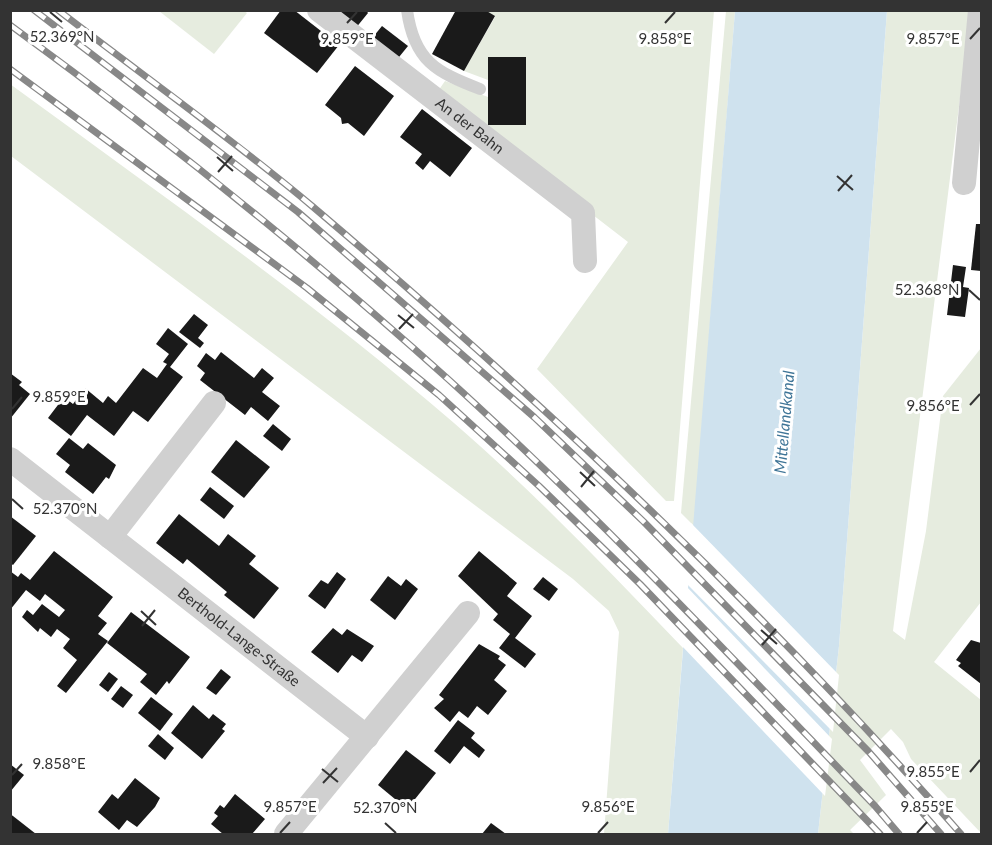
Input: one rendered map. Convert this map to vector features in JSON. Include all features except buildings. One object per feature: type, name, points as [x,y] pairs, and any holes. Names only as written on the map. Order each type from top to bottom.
[{"type":"street","name":"An der Bahn","points":[[319,10],[583,213],[585,261]]},
{"type":"street","points":[[964,183],[980,10]]},
{"type":"street","points":[[110,537],[214,403]]},
{"type":"street","name":"Berthold-Lange-Straße","points":[[10,459],[367,737]]},
{"type":"street","points":[[286,834],[468,613]]},
{"type":"lane","points":[[407,10],[418,51],[430,65],[450,77],[480,89]]},
{"type":"shaded area","points":[[159,11],[244,11],[247,13],[214,54]]},
{"type":"shaded area","points":[[485,11],[714,11],[674,501],[666,501],[537,369],[628,242],[436,94],[445,81],[488,97],[488,125],[526,125],[526,57],[488,57],[488,80],[464,71],[495,17]]},
{"type":"shaded area","points":[[726,11],[735,11],[694,526],[681,513]]},
{"type":"shaded area","points":[[887,11],[971,11],[893,631],[905,640],[926,531],[943,396],[981,348],[981,602],[934,662],[981,700],[981,833],[911,759],[903,742],[891,729],[860,760],[886,795],[850,830],[854,834],[818,834],[839,646]]},
{"type":"shaded area","points":[[10,84],[291,291],[401,378],[514,477],[683,648],[668,834],[604,834],[619,632],[609,611],[573,579],[11,156]]},
{"type":"water","name":"Mittellandkanal","points":[[735,11],[887,11],[839,646],[818,834],[668,834]]},
{"type":"pier","points":[[691,523],[839,675],[833,732],[686,583]]},
{"type":"pier","points":[[686,586],[832,739],[825,796],[681,645]]},
{"type":"railway","points":[[34,10],[298,212],[534,417],[644,522],[869,752],[941,834]]},
{"type":"railway","points":[[58,10],[281,180],[482,354],[648,508],[729,587],[808,668],[961,834]]},
{"type":"railway","points":[[10,25],[234,196],[448,379],[558,482],[665,589],[875,806],[899,834]]},
{"type":"railway","points":[[10,69],[307,288],[439,395],[539,486],[640,584],[880,834]]}]
